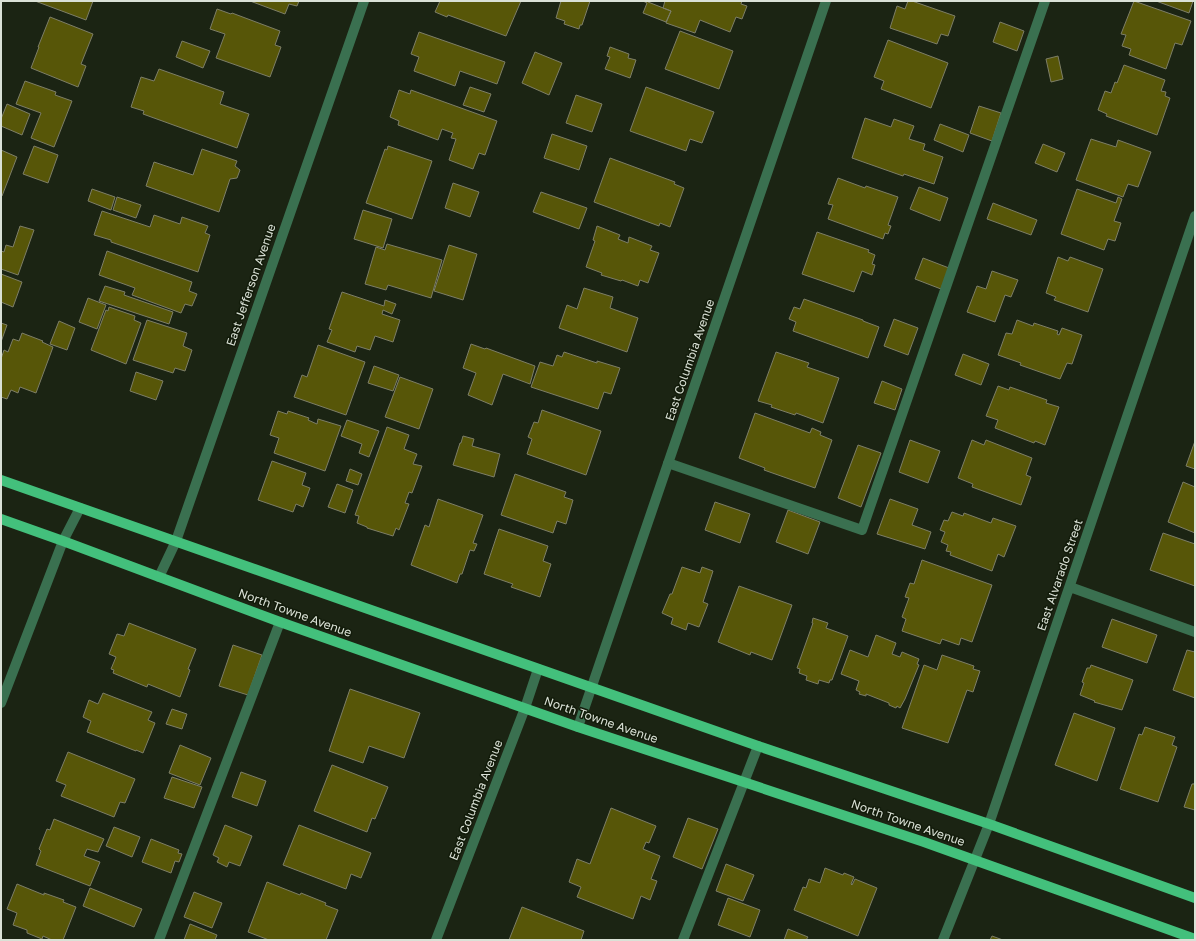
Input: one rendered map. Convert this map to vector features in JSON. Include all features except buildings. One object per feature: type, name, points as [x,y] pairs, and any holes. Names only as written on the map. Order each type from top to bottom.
[{"type":"main road","name":"North Towne Avenue","points":[[1,480],[758,746],[990,824],[1195,898]]},
{"type":"main road","name":"North Towne Avenue","points":[[1,519],[280,622],[578,727],[822,807],[1195,939]]},
{"type":"street","name":"East Jefferson Avenue","points":[[159,577],[176,541],[364,1]]},
{"type":"street","name":"East Columbia Avenue","points":[[578,727],[826,1]]},
{"type":"street","points":[[668,463],[862,530],[1046,1]]},
{"type":"street","name":"East Alvarado Street","points":[[943,940],[990,824],[1195,216]]},
{"type":"street","points":[[1,703],[63,541],[80,508]]},
{"type":"street","points":[[1070,587],[1195,632]]},
{"type":"street","points":[[158,940],[280,622]]},
{"type":"street","name":"East Columbia Avenue","points":[[436,940],[525,708],[538,669]]},
{"type":"street","points":[[683,940],[758,746]]}]
